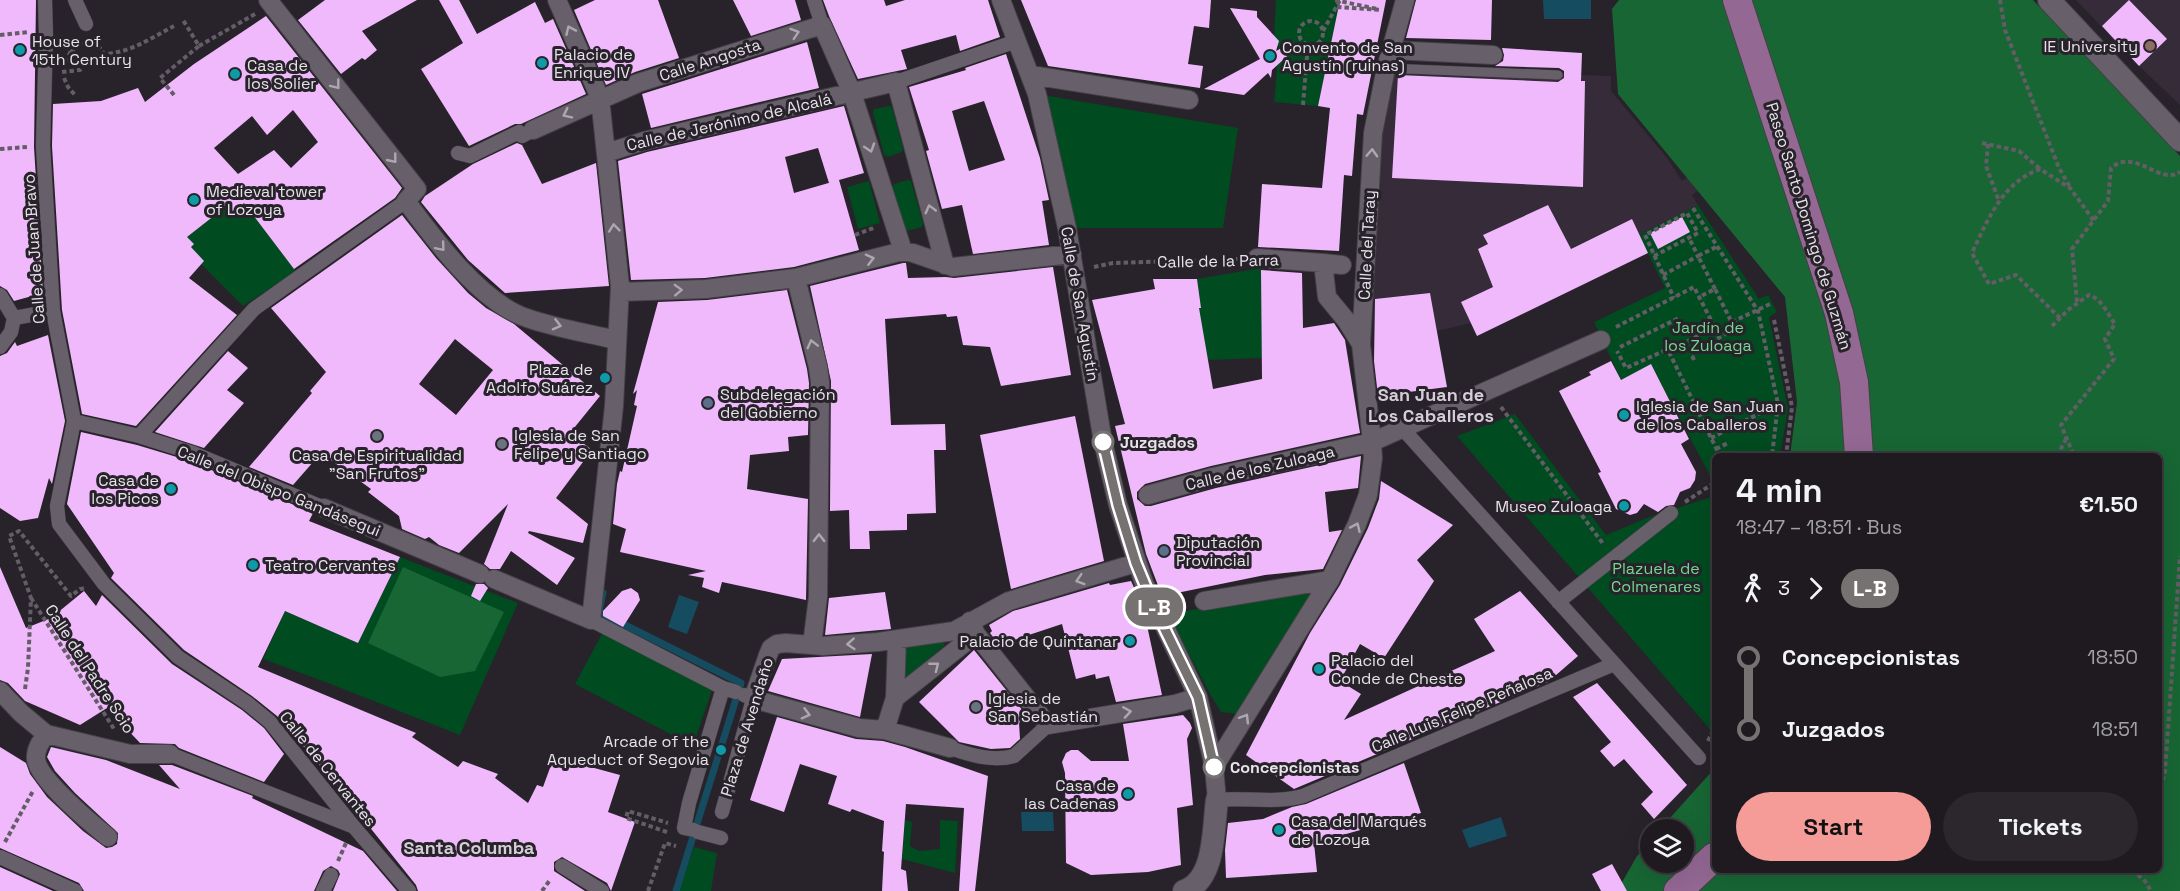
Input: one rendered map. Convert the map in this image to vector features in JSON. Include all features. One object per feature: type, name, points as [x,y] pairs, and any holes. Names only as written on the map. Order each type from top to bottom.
[{"type":"main road","name":"Paseo Santo Domingo de Guzmán","points":[[1737,0],[1839,313],[1854,382],[1859,453]]},
{"type":"main road","points":[[1678,891],[1712,859]]},
{"type":"street","name":"Calle de Juan Bravo","points":[[45,0],[43,146],[53,310],[74,421],[57,506],[57,517],[62,530],[104,584]]},
{"type":"street","points":[[75,0],[89,30]]},
{"type":"street","points":[[556,0],[600,99],[620,289],[614,406],[591,620]]},
{"type":"street","points":[[814,0],[822,25],[852,93],[903,251]]},
{"type":"street","name":"Calle de San Agustín","points":[[1001,0],[1031,75],[1072,254],[1103,442],[1118,505],[1136,563],[1155,609],[1198,697],[1214,767],[1217,800]]},
{"type":"street","name":"Calle del Taray","points":[[1214,767],[1330,580],[1368,495],[1372,442],[1362,344],[1373,133],[1386,68],[1405,0]]},
{"type":"street","points":[[2049,0],[2180,140]]},
{"type":"street","points":[[138,436],[254,309],[406,201],[417,189],[271,3]]},
{"type":"street","name":"Calle Angosta","points":[[528,133],[638,83],[822,25]]},
{"type":"street","points":[[945,265],[896,82],[1017,41]]},
{"type":"street","points":[[1391,50],[1492,55]]},
{"type":"street","points":[[1031,75],[1189,100]]},
{"type":"street","name":"Calle de Jerónimo de Alcalá","points":[[606,153],[644,141],[896,82]]},
{"type":"street","points":[[458,153],[470,156],[519,132],[528,133]]},
{"type":"street","points":[[406,201],[451,259],[502,305],[525,318],[616,340]]},
{"type":"street","points":[[620,289],[706,289],[796,278],[903,251],[913,252],[945,265],[961,266],[1072,254]]},
{"type":"street","name":"Calle de la Parra","points":[[1257,258],[1342,265]]},
{"type":"street","points":[[1323,263],[1327,297],[1362,344]]},
{"type":"street","points":[[796,278],[820,382],[818,645],[897,640],[973,628]]},
{"type":"street","points":[[0,295],[14,318],[11,333],[0,346]]},
{"type":"street","points":[[14,318],[53,310]]},
{"type":"street","name":"Calle de los Zuloaga","points":[[1148,495],[1213,477],[1372,442],[1608,340]]},
{"type":"street","name":"Calle del Obispo Gandásegui","points":[[74,421],[138,436],[193,453],[591,620],[738,693]]},
{"type":"street","points":[[1402,428],[1699,758]]},
{"type":"street","points":[[1558,602],[1671,513]]},
{"type":"street","points":[[895,698],[973,628],[1009,601],[1136,563]]},
{"type":"street","points":[[1204,601],[1330,580]]},
{"type":"street","name":"Calle de Cervantes","points":[[104,584],[178,657],[247,703],[270,722],[354,827],[409,891]]},
{"type":"street","points":[[973,628],[1048,725]]},
{"type":"street","points":[[885,730],[895,698],[897,640]]},
{"type":"street","name":"Plaza de Avendaño","points":[[722,812],[738,693],[771,648],[777,644],[818,645]]},
{"type":"street","name":"Calle Luis Felipe Peñalosa","points":[[1217,800],[1292,799],[1303,796],[1614,664]]},
{"type":"street","points":[[0,690],[21,713],[46,734],[130,754],[170,754],[354,827]]},
{"type":"street","points":[[721,838],[688,831],[689,802],[738,693],[859,728],[885,730],[974,756],[1007,758],[1014,756],[1048,725],[1175,704],[1198,697]]},
{"type":"street","points":[[46,734],[35,758],[42,774],[65,799],[108,837]]},
{"type":"street","points":[[1184,891],[1191,889],[1204,875],[1209,859],[1217,800]]},
{"type":"street","points":[[0,857],[75,891]]},
{"type":"street","points":[[562,866],[602,891]]},
{"type":"street","points":[[323,891],[331,875]]},
{"type":"lane","points":[[1386,68],[1558,75]]},
{"type":"path","points":[[1335,0],[1377,9],[1337,7]]},
{"type":"path","points":[[1308,44],[1319,42],[1340,0]]},
{"type":"path","points":[[2000,0],[2005,30],[2059,168],[2070,188],[2094,221]]},
{"type":"path","points":[[174,95],[160,78],[199,46],[271,3]]},
{"type":"path","points":[[183,20],[199,46]]},
{"type":"path","points":[[1303,105],[1308,44],[1300,36],[1303,25],[1313,21],[1320,25],[1323,32]]},
{"type":"path","points":[[72,72],[80,70],[87,62],[104,54],[128,51],[174,26]]},
{"type":"path","points":[[89,30],[104,54]]},
{"type":"path","points":[[0,34],[46,31]]},
{"type":"path","points":[[75,95],[64,80],[63,70],[71,51],[77,45]]},
{"type":"path","points":[[64,46],[87,62]]},
{"type":"path","points":[[1982,143],[2019,151],[2040,169],[2070,188]]},
{"type":"path","points":[[1988,144],[1986,166],[1999,201]]},
{"type":"path","points":[[0,149],[43,146]]},
{"type":"path","points":[[2078,303],[2072,249],[2108,201],[2109,171],[2114,165],[2134,161],[2172,176],[2180,172]]},
{"type":"path","points":[[2040,169],[2026,174],[2012,185],[1999,201],[1991,212],[1972,253],[1989,284],[2016,275],[2060,318]]},
{"type":"path","points":[[1693,208],[1758,311],[1778,404],[1772,453]]},
{"type":"path","points":[[1654,256],[1698,233],[1687,213],[1645,235],[1654,256],[1674,298]]},
{"type":"path","points":[[1689,238],[1735,329],[1691,353],[1694,360]]},
{"type":"path","points":[[1664,275],[1718,246]]},
{"type":"path","name":"Calle de la Parra","points":[[1113,264],[1257,258]]},
{"type":"path","points":[[1608,340],[1694,287],[1720,337]]},
{"type":"path","points":[[1699,297],[1715,289]]},
{"type":"path","points":[[2052,326],[2089,295],[2099,301],[2115,324],[2105,339],[2114,359],[2061,425],[2073,453]]},
{"type":"path","points":[[1732,322],[1770,304]]},
{"type":"path","points":[[1608,340],[1679,318]]},
{"type":"path","points":[[1774,320],[1792,407],[1786,453]]},
{"type":"path","points":[[1608,340],[1626,368],[1666,350],[1669,352],[1714,326]]},
{"type":"path","points":[[1669,352],[1718,453]]},
{"type":"path","points":[[1488,390],[1614,558]]},
{"type":"path","points":[[1711,438],[1778,404]]},
{"type":"path","points":[[2059,453],[2067,437]]},
{"type":"path","points":[[1716,449],[1728,443]]},
{"type":"path","points":[[1671,513],[1712,484]]},
{"type":"path","points":[[21,713],[28,668],[31,598],[9,536],[19,531],[71,596],[80,589],[104,584]]},
{"type":"path","points":[[2162,782],[2165,772],[2180,556]]},
{"type":"path","name":"Calle del Padre Scio","points":[[31,598],[130,754]]},
{"type":"path","points":[[0,851],[42,774]]},
{"type":"path","points":[[628,812],[688,831],[626,818],[628,812]]},
{"type":"path","points":[[331,875],[354,827]]},
{"type":"path","points":[[648,891],[665,843],[682,847]]},
{"type":"path","points":[[2136,873],[2151,891]]},
{"type":"shaded area","name":"IE University","points":[[2076,0],[2180,0],[2180,105],[2139,66]]},
{"type":"shaded area","points":[[1386,68],[1611,76],[1611,91],[1667,158],[1682,181],[1691,175],[1700,189],[1692,195],[1698,205],[1639,235],[1631,219],[1461,302],[1471,323],[1437,331],[1430,293],[1375,299],[1364,297]]},
{"type":"green space","points":[[1276,0],[1348,0],[1338,9],[1318,106],[1274,102],[1279,47],[1274,37]]},
{"type":"green space","points":[[1619,0],[2033,0],[2180,156],[2180,891],[1617,891],[1640,853],[1640,873],[1694,873],[1694,819],[1669,819],[1712,771],[1712,873],[2162,873],[2162,453],[1790,453],[1797,402],[1785,297],[1618,94],[1612,9]]},
{"type":"green space","points":[[1037,94],[1238,128],[1223,228],[1067,228]]},
{"type":"green space","points":[[892,107],[903,149],[902,152],[888,157],[884,155],[873,113],[874,109]]},
{"type":"green space","points":[[869,181],[880,223],[858,229],[847,187]]},
{"type":"green space","points":[[911,181],[923,223],[922,227],[907,231],[904,230],[892,187],[894,184]]},
{"type":"green space","points":[[244,203],[296,271],[243,306],[201,264],[187,237],[224,208],[232,215]]},
{"type":"green space","name":"Jardín de los Zuloaga","points":[[1698,205],[1759,299],[1768,295],[1777,312],[1769,317],[1788,409],[1781,453],[1712,453],[1712,479],[1651,365],[1621,380],[1594,322],[1665,288],[1639,235]]},
{"type":"green space","points":[[1261,268],[1262,358],[1208,360],[1187,309],[1201,308],[1197,279]]},
{"type":"green space","name":"Plazuela de Colmenares","points":[[1515,414],[1606,535],[1647,518],[1712,497],[1712,732],[1457,436]]},
{"type":"green space","points":[[400,557],[518,603],[460,735],[263,659],[285,611],[358,643]]},
{"type":"green space","points":[[403,567],[504,612],[475,671],[440,677],[368,643]]},
{"type":"green space","points":[[1316,588],[1238,714],[1221,712],[1168,614]]},
{"type":"green space","points":[[603,632],[712,690],[693,746],[575,684]]},
{"type":"green space","points":[[941,639],[945,645],[906,678],[903,676],[906,647]]},
{"type":"green space","points":[[905,820],[912,822],[910,846],[919,851],[940,849],[940,820],[958,821],[955,873],[902,859]]},
{"type":"green space","points":[[694,847],[717,853],[711,891],[679,891]]},
{"type":"water","points":[[1543,0],[1591,0],[1591,19],[1544,19]]},
{"type":"water","points":[[679,595],[699,602],[687,634],[668,627]]},
{"type":"water","points":[[1021,812],[1053,812],[1054,831],[1022,831]]},
{"type":"water","points":[[1501,817],[1507,836],[1469,848],[1462,830]]},
{"type":"building","points":[[0,0],[36,0],[34,147],[43,293],[14,301],[7,290],[0,286]]},
{"type":"building","points":[[325,0],[417,0],[362,31],[377,50],[341,74],[298,20]]},
{"type":"building","points":[[439,0],[459,0],[477,34],[535,2],[545,23],[553,19],[586,94],[469,146],[421,69],[463,43]]},
{"type":"building","points":[[595,0],[658,0],[679,58],[635,72],[606,85],[574,10]]},
{"type":"building","points":[[733,0],[795,0],[801,20],[751,36]]},
{"type":"building","points":[[823,0],[884,0],[886,6],[905,0],[988,0],[1000,37],[960,51],[956,35],[901,50],[907,69],[858,79]]},
{"type":"building","points":[[1021,0],[1211,0],[1209,28],[1194,26],[1188,64],[1203,66],[1200,88],[1048,66]]},
{"type":"building","points":[[1340,0],[1386,0],[1363,115],[1357,114],[1352,176],[1344,175],[1339,251],[1258,247],[1262,184],[1322,188],[1330,108],[1318,106]]},
{"type":"building","points":[[1416,0],[1492,0],[1491,40],[1406,38]]},
{"type":"building","points":[[2129,0],[2167,39],[2139,66],[2102,26]]},
{"type":"building","points":[[1230,8],[1257,11],[1257,17],[1279,41],[1276,51],[1293,42],[1296,48],[1272,70],[1271,78],[1268,73],[1244,95],[1204,89],[1260,59]]},
{"type":"building","points":[[266,16],[402,188],[395,198],[294,269],[244,203],[232,215],[224,208],[187,237],[194,244],[191,247],[204,261],[189,278],[237,315],[136,426],[82,414],[62,310],[52,146],[53,104],[101,101],[138,88],[145,102],[194,64]],"holes":[[[293,110],[318,142],[291,168],[274,150],[238,174],[214,148],[252,116],[267,135]]]},
{"type":"building","points":[[807,42],[819,88],[651,128],[642,94]]},
{"type":"building","points":[[1502,48],[1582,53],[1581,81],[1585,81],[1583,187],[1392,178],[1398,75],[1558,82],[1564,78],[1564,71],[1559,68],[1495,66],[1503,61]]},
{"type":"building","points":[[1006,54],[1040,158],[1049,200],[1042,201],[1049,245],[973,254],[962,205],[942,209],[926,151],[929,150],[909,87],[966,70],[965,68]],"holes":[[[984,101],[1005,160],[969,171],[952,111]]]},
{"type":"building","points":[[844,106],[864,173],[839,180],[859,250],[794,267],[705,278],[631,280],[618,161],[647,152]],"holes":[[[818,148],[829,183],[794,193],[785,157]]]},
{"type":"building","points":[[517,143],[522,145],[542,184],[596,163],[609,286],[505,293],[468,260],[421,202],[425,196],[473,164]]},
{"type":"building","points":[[1548,205],[1571,249],[1632,219],[1648,253],[1477,336],[1461,302],[1493,287],[1478,249],[1488,244],[1483,235]]},
{"type":"building","points":[[402,215],[436,258],[468,293],[486,308],[514,324],[600,396],[570,433],[592,450],[556,498],[588,524],[583,543],[529,531],[528,533],[575,558],[557,585],[511,551],[500,569],[490,569],[484,564],[508,504],[459,553],[439,545],[429,537],[425,539],[402,529],[399,516],[368,492],[371,489],[321,453],[293,485],[249,467],[312,393],[310,391],[326,372],[271,308]],"holes":[[[455,339],[493,370],[456,415],[419,384]]]},
{"type":"building","points":[[1682,217],[1690,232],[1658,249],[1650,233]]},
{"type":"building","points":[[906,263],[908,278],[954,278],[1053,267],[1071,375],[1001,386],[990,347],[963,345],[957,316],[947,317],[946,314],[885,319],[891,425],[945,424],[946,450],[934,450],[936,513],[907,514],[907,530],[869,531],[870,549],[850,549],[849,510],[830,511],[831,381],[810,286]]},
{"type":"building","points":[[1261,270],[1302,273],[1303,328],[1334,323],[1345,340],[1360,433],[1211,466],[1145,484],[1137,492],[1137,499],[1145,506],[1151,506],[1216,488],[1361,456],[1358,488],[1325,492],[1329,532],[1342,530],[1323,569],[1265,575],[1162,596],[1146,554],[1115,426],[1125,424],[1092,300],[1155,289],[1153,279],[1197,279],[1201,308],[1199,308],[1213,389],[1262,379]]},
{"type":"building","points":[[787,290],[807,369],[808,435],[788,437],[789,451],[750,455],[747,489],[808,499],[806,600],[722,582],[719,593],[702,587],[704,578],[688,575],[706,571],[620,552],[626,529],[613,524],[617,484],[620,471],[622,472],[637,406],[634,405],[637,390],[633,394],[658,302],[707,300]]},
{"type":"building","points":[[1430,293],[1447,387],[1378,396],[1374,361],[1375,299]]},
{"type":"building","points":[[48,335],[65,421],[52,484],[49,478],[38,518],[20,521],[0,508],[0,356],[7,353],[15,342],[17,346]]},
{"type":"building","points":[[228,351],[248,368],[227,390],[244,403],[204,448],[155,432]]},
{"type":"building","name":"Iglesia de San Juan de los Caballeros","points":[[1611,361],[1621,380],[1651,364],[1689,439],[1681,444],[1696,472],[1695,480],[1690,488],[1680,492],[1674,505],[1666,506],[1658,512],[1644,504],[1637,513],[1630,515],[1616,509],[1598,473],[1601,472],[1559,391],[1591,375],[1589,372]]},
{"type":"building","points":[[1075,416],[1104,561],[1011,589],[980,435]]},
{"type":"building","points":[[81,432],[137,445],[190,461],[313,513],[309,521],[400,557],[358,643],[285,611],[258,667],[416,733],[412,737],[458,767],[463,761],[498,774],[495,778],[528,803],[537,785],[543,787],[554,757],[620,775],[608,812],[635,822],[611,891],[607,883],[562,857],[554,862],[554,871],[585,891],[418,891],[416,885],[328,775],[277,716],[252,696],[184,650],[111,578],[114,573],[67,504]]},
{"type":"building","points":[[1381,481],[1453,525],[1417,560],[1434,581],[1384,658],[1360,644],[1340,681],[1361,694],[1344,720],[1495,651],[1474,619],[1520,591],[1578,656],[1548,682],[1294,789],[1246,755],[1310,633],[1340,585],[1368,528],[1379,499]]},
{"type":"building","points":[[0,567],[26,628],[51,618],[84,591],[96,606],[102,595],[172,664],[242,710],[264,728],[284,754],[264,782],[179,748],[175,744],[140,743],[107,708],[80,725],[25,701],[8,683],[0,680]]},
{"type":"building","name":"Palacio de Quintanar","points":[[1131,581],[1143,607],[1162,695],[1116,702],[1109,676],[1096,679],[1095,674],[1076,679],[1062,624],[999,645],[990,633],[992,631],[989,625],[1013,611],[1109,583],[1110,585]]},
{"type":"building","points":[[476,584],[484,584],[488,588],[480,601],[471,596]]},
{"type":"building","points":[[631,588],[638,593],[640,600],[623,627],[603,616],[603,611],[622,591]]},
{"type":"building","points":[[885,592],[891,629],[825,635],[829,598]]},
{"type":"building","name":"Iglesia de San Sebastián","points":[[974,650],[1027,716],[1019,723],[1020,739],[1010,748],[991,749],[959,742],[919,702]]},
{"type":"building","points":[[872,654],[860,717],[768,691],[782,659]]},
{"type":"building","points":[[1597,683],[1687,785],[1654,819],[1641,804],[1653,792],[1624,759],[1614,767],[1600,751],[1611,742],[1573,697]]},
{"type":"building","name":"Casa de las Cadenas","points":[[1183,715],[1192,728],[1187,739],[1193,805],[1177,808],[1181,865],[1148,872],[1091,875],[1066,863],[1065,773],[1062,762],[1066,753],[1078,750],[1091,761],[1129,761],[1123,724]]},
{"type":"building","points":[[777,717],[856,739],[883,741],[905,747],[988,776],[975,891],[959,891],[964,808],[906,804],[901,869],[906,871],[908,891],[882,891],[884,821],[852,809],[850,812],[828,804],[837,776],[800,764],[784,812],[750,800]]},
{"type":"building","points":[[0,747],[26,763],[30,774],[47,797],[83,831],[106,848],[117,844],[118,833],[55,771],[47,757],[51,747],[106,760],[180,789],[159,765],[172,765],[253,796],[252,798],[363,851],[397,891],[333,891],[340,874],[331,866],[323,871],[314,891],[84,891],[79,883],[0,848]]},
{"type":"building","points":[[1404,763],[1421,813],[1314,843],[1317,872],[1226,878],[1225,850],[1228,823],[1263,819],[1306,804]]},
{"type":"building","points":[[1612,864],[1627,891],[1601,891],[1592,874]]},
{"type":"building","points":[[0,867],[53,891],[0,891]]},
{"type":"waterway","points":[[603,593],[599,612],[741,683],[676,891]]},
{"type":"bus line","name":"L-B","points":[[1103,442],[1118,505],[1136,563],[1155,609],[1198,697],[1214,767]]},
{"type":"place","name":"IE University","points":[[2150,46]]},
{"type":"place","name":"House of 15th Century","points":[[20,50]]},
{"type":"place","name":"Convento de San Agustín (ruinas)","points":[[1270,56]]},
{"type":"place","name":"Palacio de Enrique IV","points":[[542,63]]},
{"type":"place","name":"Casa de los Solier","points":[[235,74]]},
{"type":"place","name":"Medieval tower of Lozoya","points":[[194,200]]},
{"type":"place","name":"Plaza de Adolfo Suárez","points":[[605,378]]},
{"type":"place","name":"Subdelegación del Gobierno","points":[[708,403]]},
{"type":"place","name":"Iglesia de San Juan de los Caballeros","points":[[1624,415]]},
{"type":"place","name":"Casa de Espiritualidad \"San Frutos\"","points":[[377,436]]},
{"type":"place","name":"Juzgados","points":[[1103,442]]},
{"type":"place","name":"Iglesia de San Felipe y Santiago","points":[[502,444]]},
{"type":"place","name":"Casa de los Picos","points":[[171,489]]},
{"type":"place","name":"Museo Zuloaga","points":[[1624,506]]},
{"type":"place","name":"Diputación Provincial","points":[[1164,551]]},
{"type":"place","name":"Teatro Cervantes","points":[[253,565]]},
{"type":"place","name":"Palacio de Quintanar","points":[[1130,641]]},
{"type":"place","name":"Palacio del Conde de Cheste","points":[[1319,669]]},
{"type":"place","name":"Iglesia de San Sebastián","points":[[976,707]]},
{"type":"place","name":"Arcade of the Aqueduct of Segovia","points":[[721,750]]},
{"type":"place","name":"Concepcionistas","points":[[1214,767]]},
{"type":"place","name":"Casa de las Cadenas","points":[[1128,794]]},
{"type":"place","name":"Casa del Marqués de Lozoya","points":[[1279,830]]},
{"type":"district","name":"San Juan de Los Caballeros","points":[[1431,404]]},
{"type":"district","name":"Santa Columba","points":[[469,847]]}]
